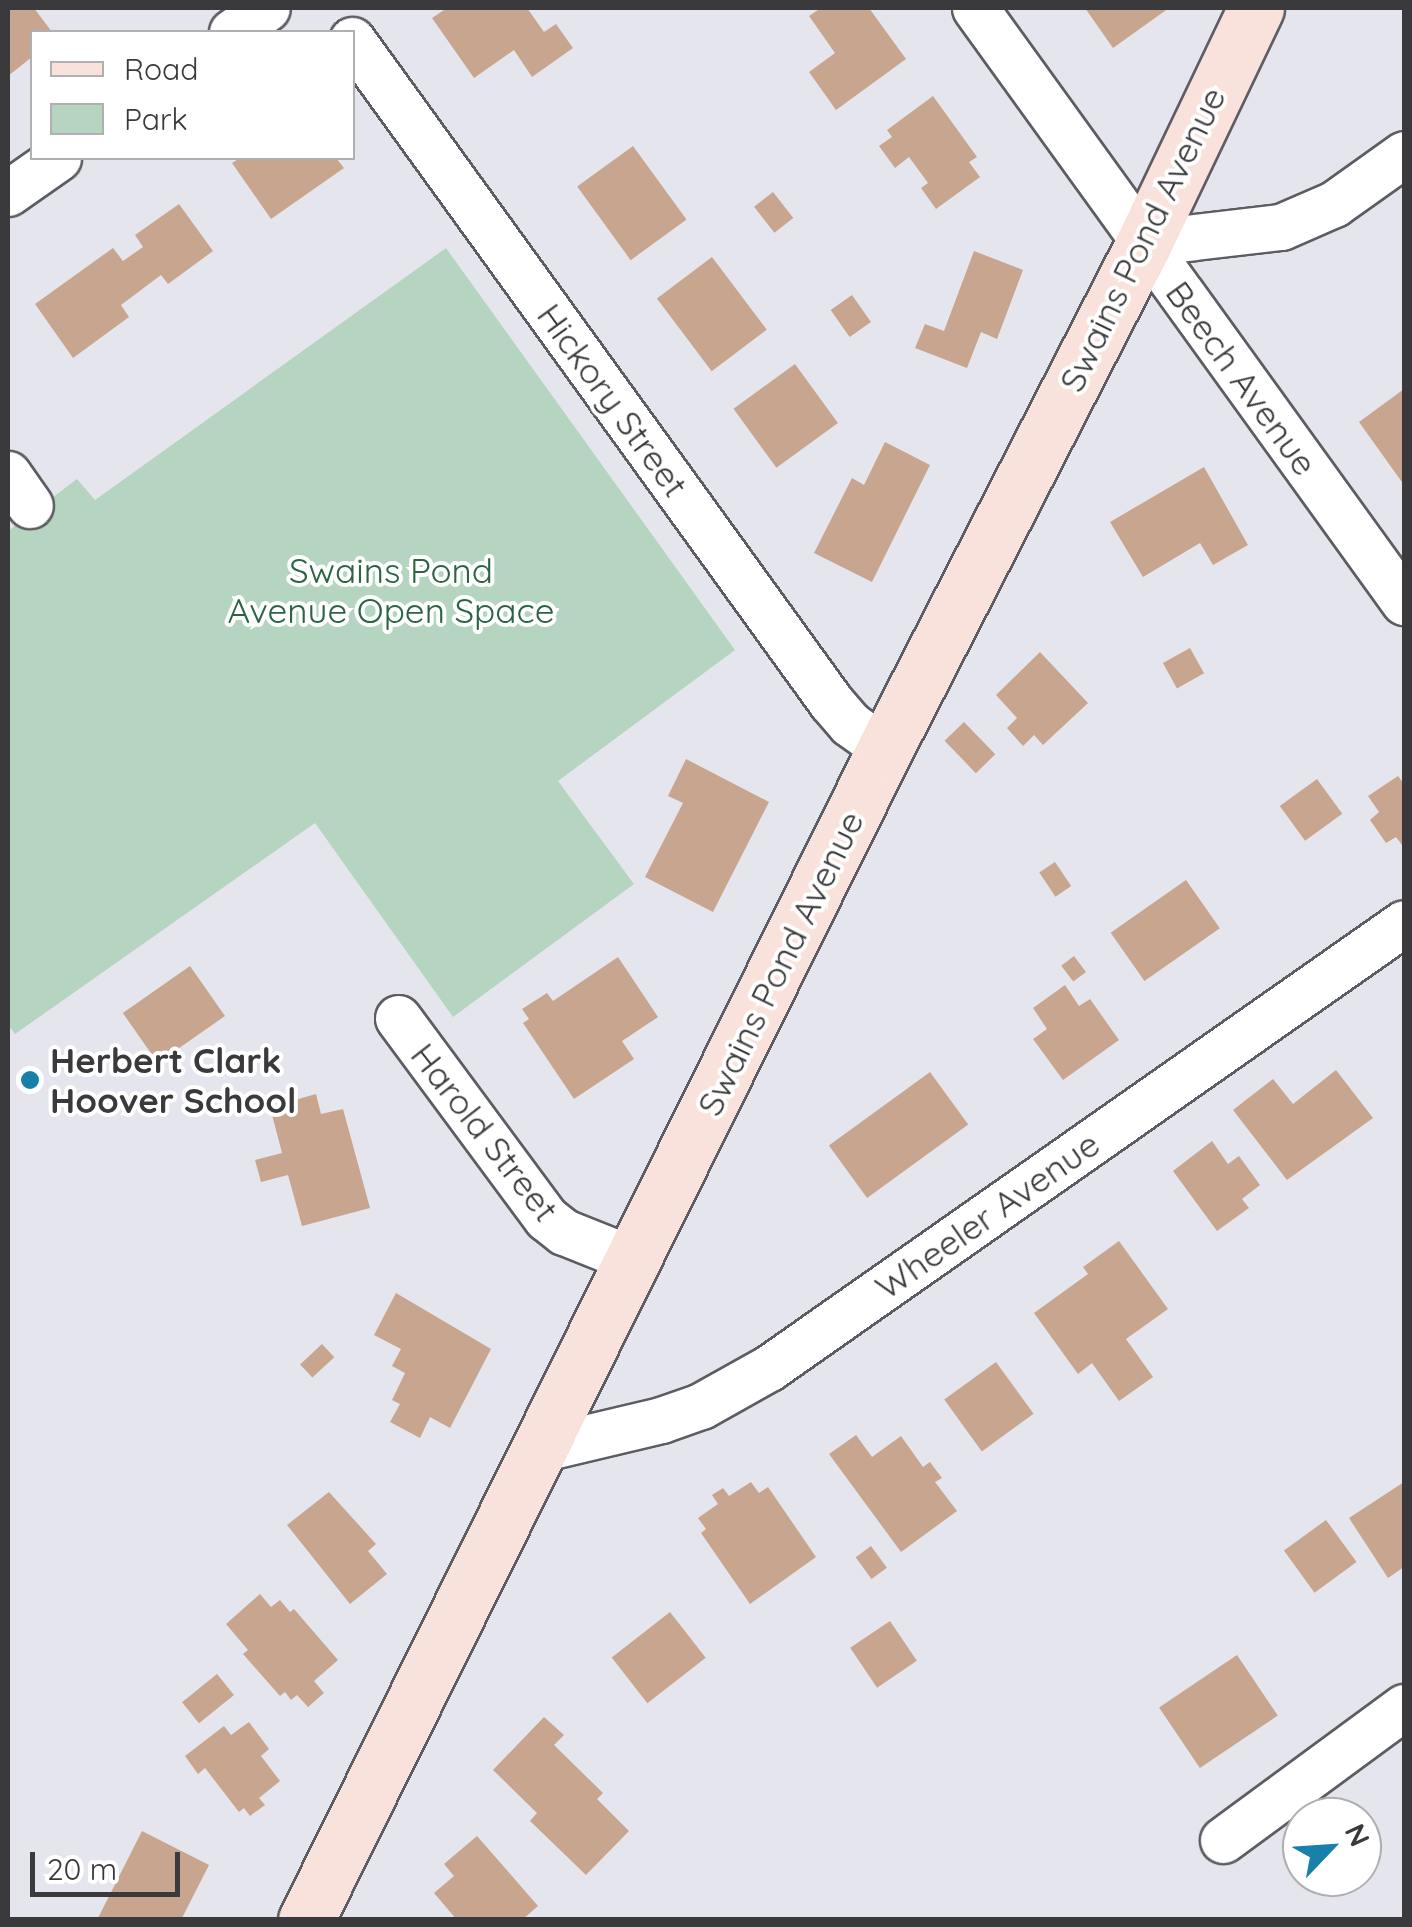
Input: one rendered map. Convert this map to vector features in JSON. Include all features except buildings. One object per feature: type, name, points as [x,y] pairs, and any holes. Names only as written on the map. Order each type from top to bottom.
[{"type":"street","points":[[235,30],[268,8]]},
{"type":"street","points":[[329,8],[346,30]]},
{"type":"street","name":"Beech Avenue","points":[[975,8],[1404,602]]},
{"type":"street","name":"Swains Pond Avenue","points":[[306,1920],[885,749],[1144,243],[1256,8]]},
{"type":"street","name":"Hickory Street","points":[[355,44],[831,702],[850,724],[885,749]]},
{"type":"street","points":[[1144,243],[1281,227],[1334,204],[1404,154]]},
{"type":"street","points":[[8,194],[55,160]]},
{"type":"street","name":"Wheeler Avenue","points":[[542,1448],[661,1420],[702,1406],[769,1368],[1404,924]]},
{"type":"street","name":"Harold Street","points":[[398,1018],[546,1218],[564,1232],[634,1260]]},
{"type":"street","points":[[1223,1840],[1404,1707]]},
{"type":"green space","name":"Swains Pond Avenue Open Space","points":[[446,248],[735,650],[558,781],[634,884],[453,1017],[315,823],[15,1034],[8,1025],[8,531],[77,479],[95,500]]},
{"type":"place","name":"Herbert Clark Hoover School","points":[[30,1080]]}]
